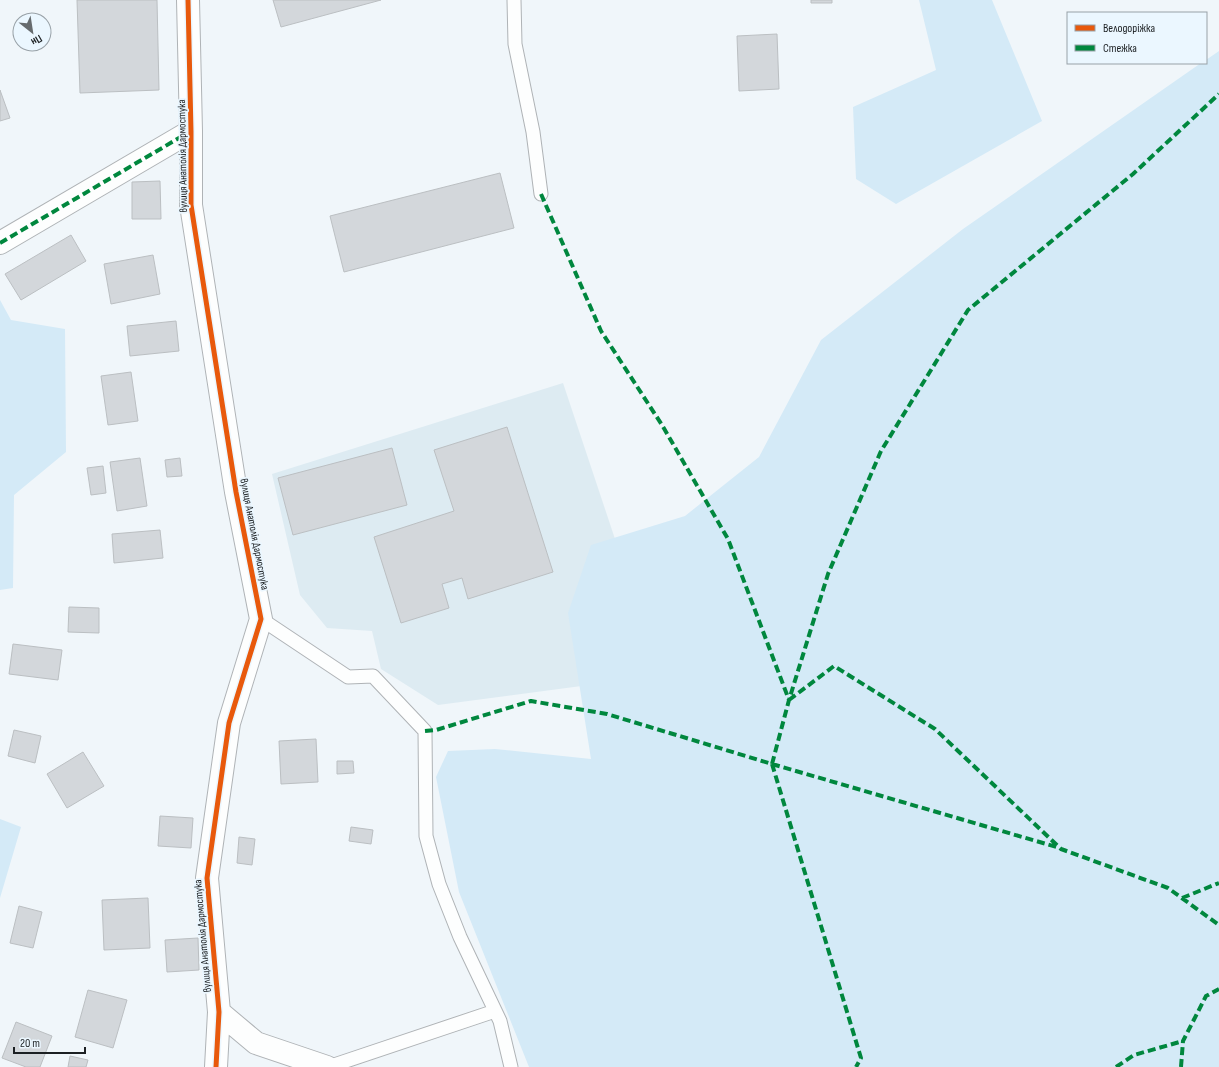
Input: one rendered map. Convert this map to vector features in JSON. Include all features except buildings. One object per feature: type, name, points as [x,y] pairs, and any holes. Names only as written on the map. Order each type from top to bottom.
[{"type":"street","name":"вулиця Анатолія Дармостука","points":[[188,0],[191,205],[236,492],[260,619],[229,723],[207,878],[219,1012],[216,1067]]},
{"type":"street","points":[[0,243],[191,131]]},
{"type":"street","points":[[219,1012],[256,1043],[327,1067]]},
{"type":"lane","points":[[514,0],[515,44],[533,132],[541,194]]},
{"type":"lane","points":[[260,619],[348,677],[373,676],[425,731],[426,836],[439,884],[460,937],[500,1021],[510,1067]]},
{"type":"lane","points":[[327,1067],[495,1011]]},
{"type":"shaded area","points":[[919,0],[992,0],[1042,121],[896,204],[856,179],[853,107],[936,70]]},
{"type":"shaded area","points":[[1219,51],[1219,1067],[529,1067],[459,892],[436,777],[448,751],[495,749],[591,759],[568,613],[591,545],[685,516],[759,457],[821,340],[963,229],[1200,64],[1207,64],[1207,59]]},
{"type":"shaded area","points":[[0,300],[11,320],[65,329],[66,452],[14,495],[13,588],[0,590]]},
{"type":"shaded area","points":[[563,383],[616,542],[589,685],[438,705],[381,669],[372,631],[327,628],[300,595],[272,474]]},
{"type":"shaded area","points":[[0,819],[21,827],[0,898]]},
{"type":"marked path","points":[[425,731],[436,730],[531,701],[607,714],[772,764],[789,700],[828,574],[881,451],[968,310],[1133,174],[1219,94]]},
{"type":"marked path","points":[[0,243],[191,131]]},
{"type":"marked path","points":[[541,194],[601,331],[662,425],[728,539],[789,700]]},
{"type":"marked path","points":[[789,700],[834,666],[935,729],[1061,849],[1168,888],[1219,925]]},
{"type":"marked path","points":[[772,764],[861,1058],[856,1067]]},
{"type":"marked path","points":[[772,764],[1060,848]]},
{"type":"marked path","points":[[1182,898],[1219,883]]},
{"type":"marked path","points":[[1181,1067],[1183,1041],[1206,996],[1219,989]]},
{"type":"marked path","points":[[1116,1067],[1134,1055],[1183,1041]]},
{"type":"cycle path","points":[[188,0],[191,205],[236,492],[261,619],[229,723],[207,878],[219,1012],[216,1067]]}]
